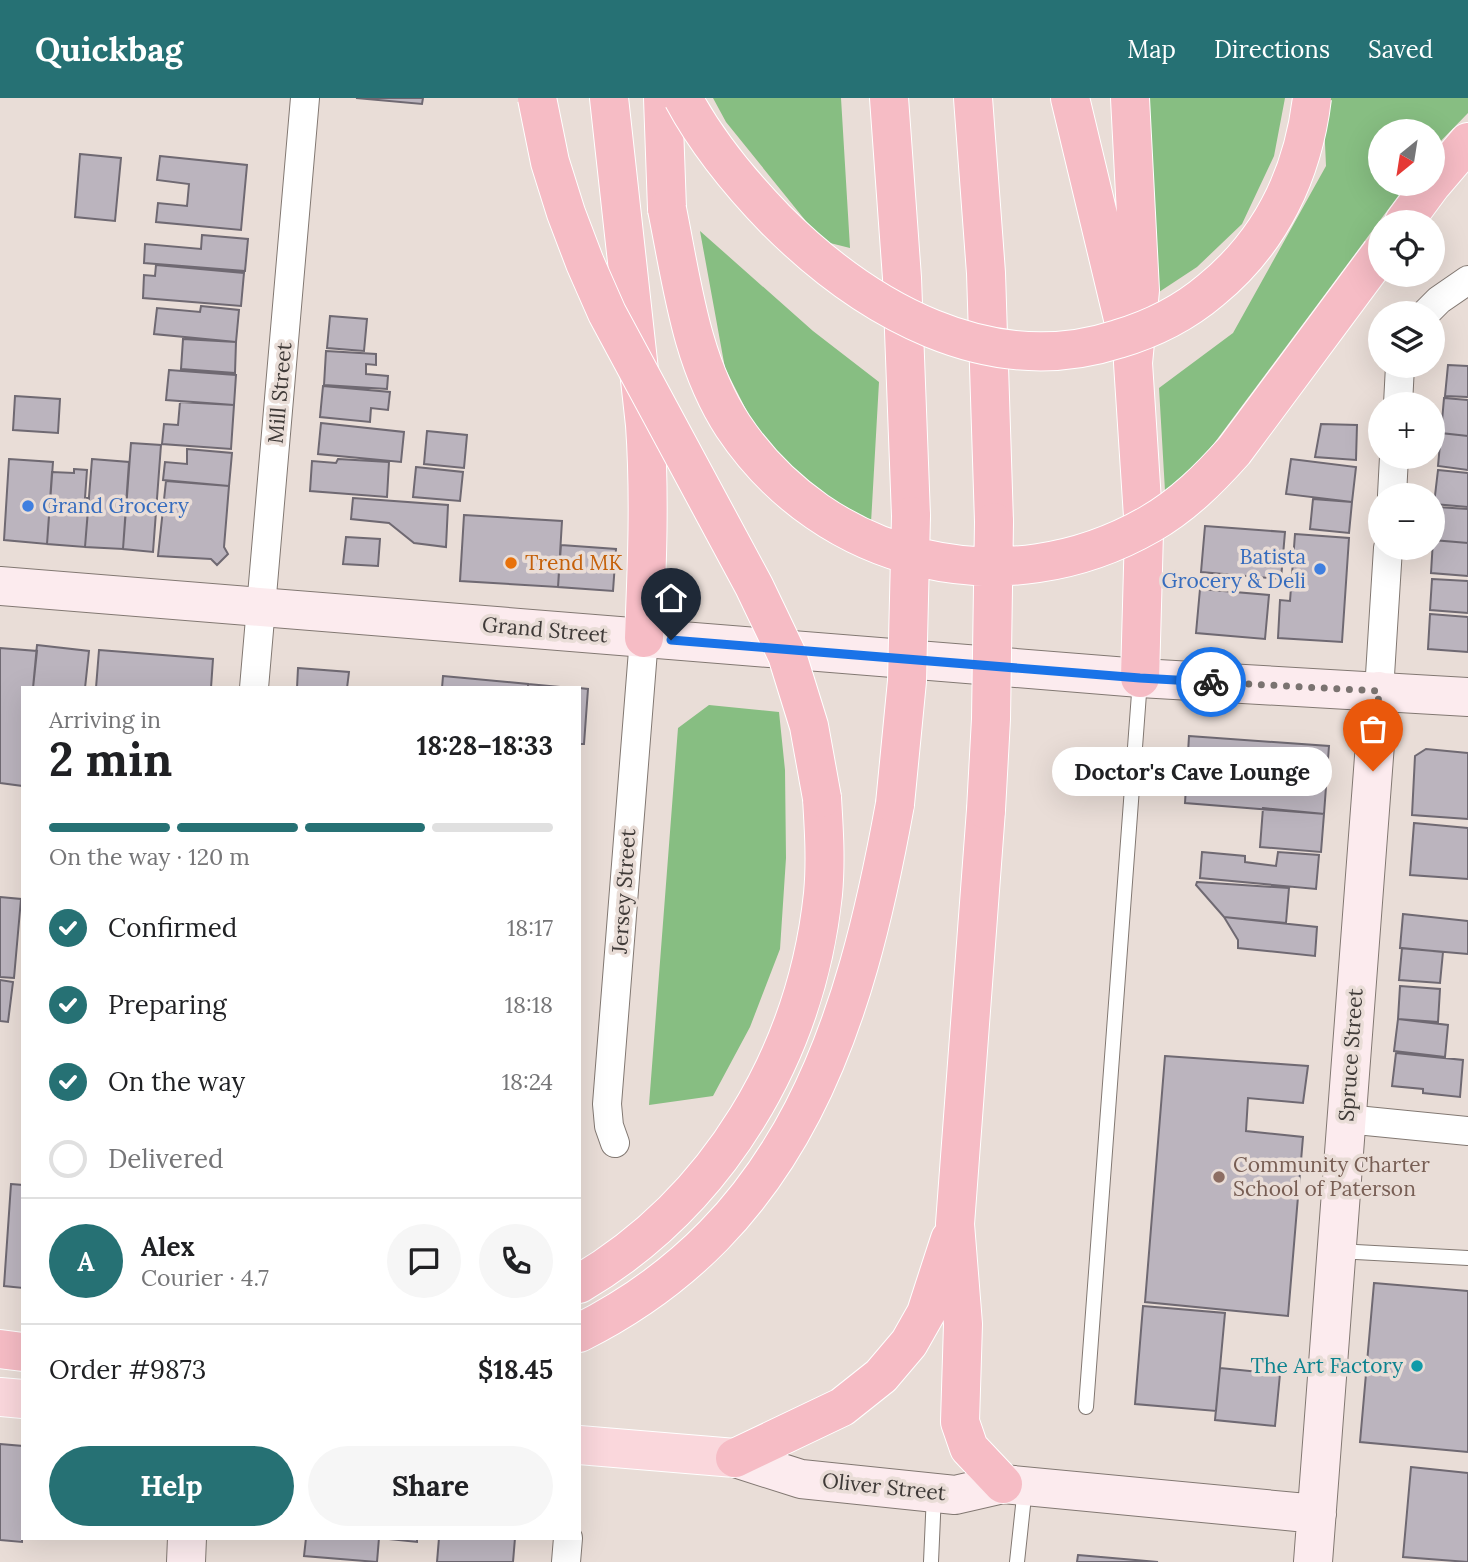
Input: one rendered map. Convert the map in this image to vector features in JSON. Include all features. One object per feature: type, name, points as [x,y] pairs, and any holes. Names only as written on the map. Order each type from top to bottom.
[{"type":"highway","points":[[537,98],[550,162],[566,213],[607,313],[754,586],[787,655],[809,726],[822,798],[823,891],[817,937],[800,1004],[775,1069],[734,1139],[699,1185],[632,1249],[581,1283]]},
{"type":"highway","points":[[609,98],[649,474],[644,638]]},
{"type":"highway","points":[[663,98],[667,209],[695,342],[715,393],[733,425],[754,454],[779,481],[807,505],[848,531],[904,554],[940,563],[976,567],[1037,564],[1085,554],[1152,523],[1182,503],[1210,479],[1234,451],[1368,271]]},
{"type":"highway","points":[[683,98],[710,142],[752,195],[794,237],[836,273],[878,302],[944,334],[1001,349],[1034,352],[1104,344],[1137,333],[1199,300],[1226,278],[1250,252],[1287,193],[1300,161],[1312,98]]},
{"type":"highway","points":[[581,1332],[619,1313],[664,1281],[702,1249],[738,1211],[777,1157],[819,1077],[843,1018],[866,944],[895,804],[907,681],[911,516],[902,278],[889,98]]},
{"type":"highway","points":[[973,98],[986,273],[994,522],[991,707],[986,810],[955,1224],[963,1324],[960,1422],[969,1448],[1014,1485]]},
{"type":"highway","points":[[1070,98],[1133,363]]},
{"type":"highway","points":[[1130,98],[1140,290],[1133,363],[1144,532],[1140,678]]},
{"type":"highway","points":[[1446,168],[1468,142]]},
{"type":"highway","points":[[734,1458],[842,1407],[881,1376],[909,1343],[926,1313],[955,1224]]},
{"type":"highway","points":[[0,1349],[21,1352]]},
{"type":"main road","name":"Grand Street","points":[[0,586],[1140,678],[1468,697]]},
{"type":"main road","name":"Spruce Street","points":[[1312,1562],[1379,691]]},
{"type":"main road","points":[[0,1397],[21,1399]]},
{"type":"main road","name":"Oliver Street","points":[[581,1445],[734,1458],[801,1479],[955,1495],[1014,1485],[1317,1514]]},
{"type":"main road","points":[[186,1562],[187,1540]]},
{"type":"street","name":"Mill Street","points":[[254,686],[305,98]]},
{"type":"street","points":[[1438,301],[1468,280]]},
{"type":"street","name":"Spruce Street","points":[[1379,691],[1387,560]]},
{"type":"street","name":"Jersey Street","points":[[615,1143],[609,1126],[607,1104],[644,638]]},
{"type":"street","points":[[1346,1119],[1468,1130]]},
{"type":"street","points":[[566,1562],[568,1540]]},
{"type":"lane","points":[[1086,1407],[1140,678]]},
{"type":"lane","points":[[1336,1251],[1468,1258]]},
{"type":"lane","points":[[1014,1485],[1017,1562]]},
{"type":"lane","points":[[930,1562],[934,1493]]},
{"type":"green space","points":[[713,98],[841,98],[850,248],[822,241],[726,122]]},
{"type":"green space","points":[[1144,98],[1285,98],[1274,156],[1242,224],[1197,267],[1153,296]]},
{"type":"green space","points":[[1323,98],[1468,98],[1468,113],[1446,136],[1446,119],[1368,119],[1368,196],[1398,196],[1388,210],[1368,210],[1368,236],[1166,508],[1159,388],[1233,333],[1326,166]]},
{"type":"green space","points":[[700,231],[813,331],[879,382],[871,523],[803,485],[763,443],[725,368]]},
{"type":"green space","points":[[709,705],[779,712],[785,770],[786,858],[780,949],[750,1027],[713,1096],[649,1105],[678,728]]},
{"type":"building","points":[[356,98],[423,98],[422,104]]},
{"type":"building","points":[[80,154],[121,158],[115,221],[75,217]]},
{"type":"building","points":[[160,156],[247,165],[241,230],[156,222],[158,203],[187,206],[189,184],[157,180]]},
{"type":"building","points":[[202,235],[248,239],[245,271],[144,263],[145,244],[201,249]]},
{"type":"building","points":[[156,265],[244,273],[241,306],[143,298],[144,275],[155,276]]},
{"type":"building","points":[[201,306],[239,310],[236,342],[154,334],[157,308],[200,312]]},
{"type":"building","points":[[330,316],[367,319],[364,351],[327,348]]},
{"type":"building","points":[[183,339],[236,342],[235,373],[181,369]]},
{"type":"building","points":[[326,351],[376,354],[376,365],[366,364],[366,374],[388,376],[387,389],[324,385]]},
{"type":"building","points":[[1448,365],[1468,366],[1468,397],[1445,396]]},
{"type":"building","points":[[169,370],[236,375],[234,405],[166,400]]},
{"type":"building","points":[[323,386],[390,392],[388,410],[371,408],[370,422],[320,417]]},
{"type":"building","points":[[15,396],[60,399],[58,433],[13,430]]},
{"type":"building","points":[[1445,398],[1468,400],[1468,436],[1445,433]]},
{"type":"building","points":[[180,402],[234,405],[231,449],[162,444],[164,424],[178,425]]},
{"type":"building","points":[[321,423],[404,432],[401,462],[318,454]]},
{"type":"building","points":[[1321,424],[1357,425],[1356,460],[1315,457]]},
{"type":"building","points":[[427,431],[467,435],[464,468],[424,464]]},
{"type":"building","points":[[1445,433],[1468,436],[1468,470],[1445,467]]},
{"type":"building","points":[[131,443],[161,445],[153,552],[123,549]]},
{"type":"building","points":[[187,449],[232,453],[229,486],[163,480],[165,462],[187,464]]},
{"type":"building","name":"Grand Grocery","points":[[9,459],[53,462],[47,544],[4,540]]},
{"type":"building","points":[[92,459],[129,462],[123,549],[85,547]]},
{"type":"building","points":[[338,459],[389,462],[387,497],[310,491],[312,461],[336,463]]},
{"type":"building","points":[[1291,459],[1356,467],[1352,502],[1286,494]]},
{"type":"building","points":[[416,467],[463,472],[460,501],[413,497]]},
{"type":"building","points":[[74,469],[87,470],[85,498],[89,498],[85,547],[47,544],[52,472],[74,473]]},
{"type":"building","points":[[1438,470],[1468,473],[1468,507],[1445,505],[1445,483],[1436,483]]},
{"type":"building","points":[[166,481],[229,486],[224,547],[228,554],[217,565],[211,559],[158,556]]},
{"type":"building","points":[[353,498],[448,505],[446,547],[414,543],[389,523],[351,519]]},
{"type":"building","points":[[1313,499],[1352,502],[1349,533],[1310,529]]},
{"type":"building","points":[[1445,508],[1468,509],[1468,543],[1445,541]]},
{"type":"building","name":"Trend MK","points":[[464,515],[562,521],[558,587],[460,581]]},
{"type":"building","points":[[1205,526],[1285,532],[1281,579],[1201,572]]},
{"type":"building","name":"Batista Grocery & Deli","points":[[1295,534],[1349,538],[1342,642],[1278,638],[1280,600],[1290,601]]},
{"type":"building","points":[[346,537],[380,539],[378,566],[343,564]]},
{"type":"building","points":[[1445,541],[1468,543],[1468,576],[1431,573],[1432,560],[1445,560]]},
{"type":"building","points":[[561,545],[616,549],[613,591],[558,587]]},
{"type":"building","points":[[1432,579],[1468,581],[1468,613],[1430,610]]},
{"type":"building","points":[[1200,589],[1269,595],[1265,639],[1196,633]]},
{"type":"building","points":[[1430,614],[1468,617],[1468,652],[1428,649]]},
{"type":"building","points":[[37,645],[89,651],[85,686],[33,686]]},
{"type":"building","points":[[0,648],[37,651],[33,686],[21,686],[21,786],[0,783]]},
{"type":"building","points":[[99,650],[213,659],[211,686],[96,686]]},
{"type":"building","points":[[298,668],[349,672],[347,686],[297,686]]},
{"type":"building","points":[[443,676],[528,684],[528,686],[442,686]]},
{"type":"building","points":[[581,688],[588,689],[584,744],[581,744]]},
{"type":"building","points":[[1189,736],[1329,746],[1324,814],[1185,803]]},
{"type":"building","points":[[1426,749],[1468,753],[1468,819],[1412,815],[1415,756]]},
{"type":"building","points":[[1263,808],[1324,814],[1321,852],[1260,847]]},
{"type":"building","points":[[1414,823],[1468,828],[1468,879],[1410,875]]},
{"type":"building","points":[[1202,852],[1245,856],[1245,862],[1276,866],[1278,852],[1319,855],[1316,889],[1200,878]]},
{"type":"building","points":[[1197,882],[1289,888],[1286,923],[1224,917],[1196,885]]},
{"type":"building","points":[[0,897],[21,899],[14,978],[0,977]]},
{"type":"building","points":[[1403,914],[1468,921],[1468,954],[1400,948]]},
{"type":"building","points":[[1224,917],[1317,927],[1315,956],[1238,948],[1238,940]]},
{"type":"building","points":[[1402,948],[1443,952],[1440,983],[1399,980]]},
{"type":"building","points":[[0,980],[13,982],[8,1022],[0,1021]]},
{"type":"building","points":[[1400,986],[1440,989],[1438,1022],[1398,1019]]},
{"type":"building","points":[[1398,1019],[1448,1025],[1445,1057],[1394,1051]]},
{"type":"building","points":[[1396,1053],[1463,1060],[1460,1097],[1392,1086]]},
{"type":"building","points":[[1165,1056],[1308,1066],[1303,1103],[1248,1098],[1246,1131],[1303,1137],[1288,1316],[1145,1302]]},
{"type":"building","points":[[11,1184],[21,1185],[21,1288],[4,1286]]},
{"type":"building","name":"The Art Factory","points":[[1374,1283],[1468,1291],[1468,1452],[1360,1442]]},
{"type":"building","points":[[1143,1306],[1225,1313],[1216,1411],[1135,1404]]},
{"type":"building","points":[[1220,1368],[1280,1374],[1275,1426],[1215,1420]]},
{"type":"building","points":[[0,1444],[21,1446],[22,1542],[0,1540]]},
{"type":"building","points":[[1411,1467],[1468,1473],[1468,1562],[1403,1557]]},
{"type":"building","points":[[306,1540],[379,1540],[377,1562],[304,1556]]},
{"type":"building","points":[[439,1540],[515,1540],[513,1562],[437,1562]]},
{"type":"building","points":[[1078,1555],[1158,1562],[1077,1562]]},
{"type":"way so far","points":[[1211,682],[1379,691],[1373,771]]},
{"type":"place","name":"Grand Grocery","points":[[28,506]]},
{"type":"place","name":"Trend MK","points":[[511,563]]},
{"type":"place","name":"Batista Grocery & Deli","points":[[1320,569]]},
{"type":"place","name":"Doctor's Cave Lounge","points":[[1373,771]]},
{"type":"place","name":"Community Charter School of Paterson","points":[[1219,1177]]},
{"type":"place","name":"The Art Factory","points":[[1417,1366]]},
{"type":"route","points":[[671,640],[1211,682]]}]
